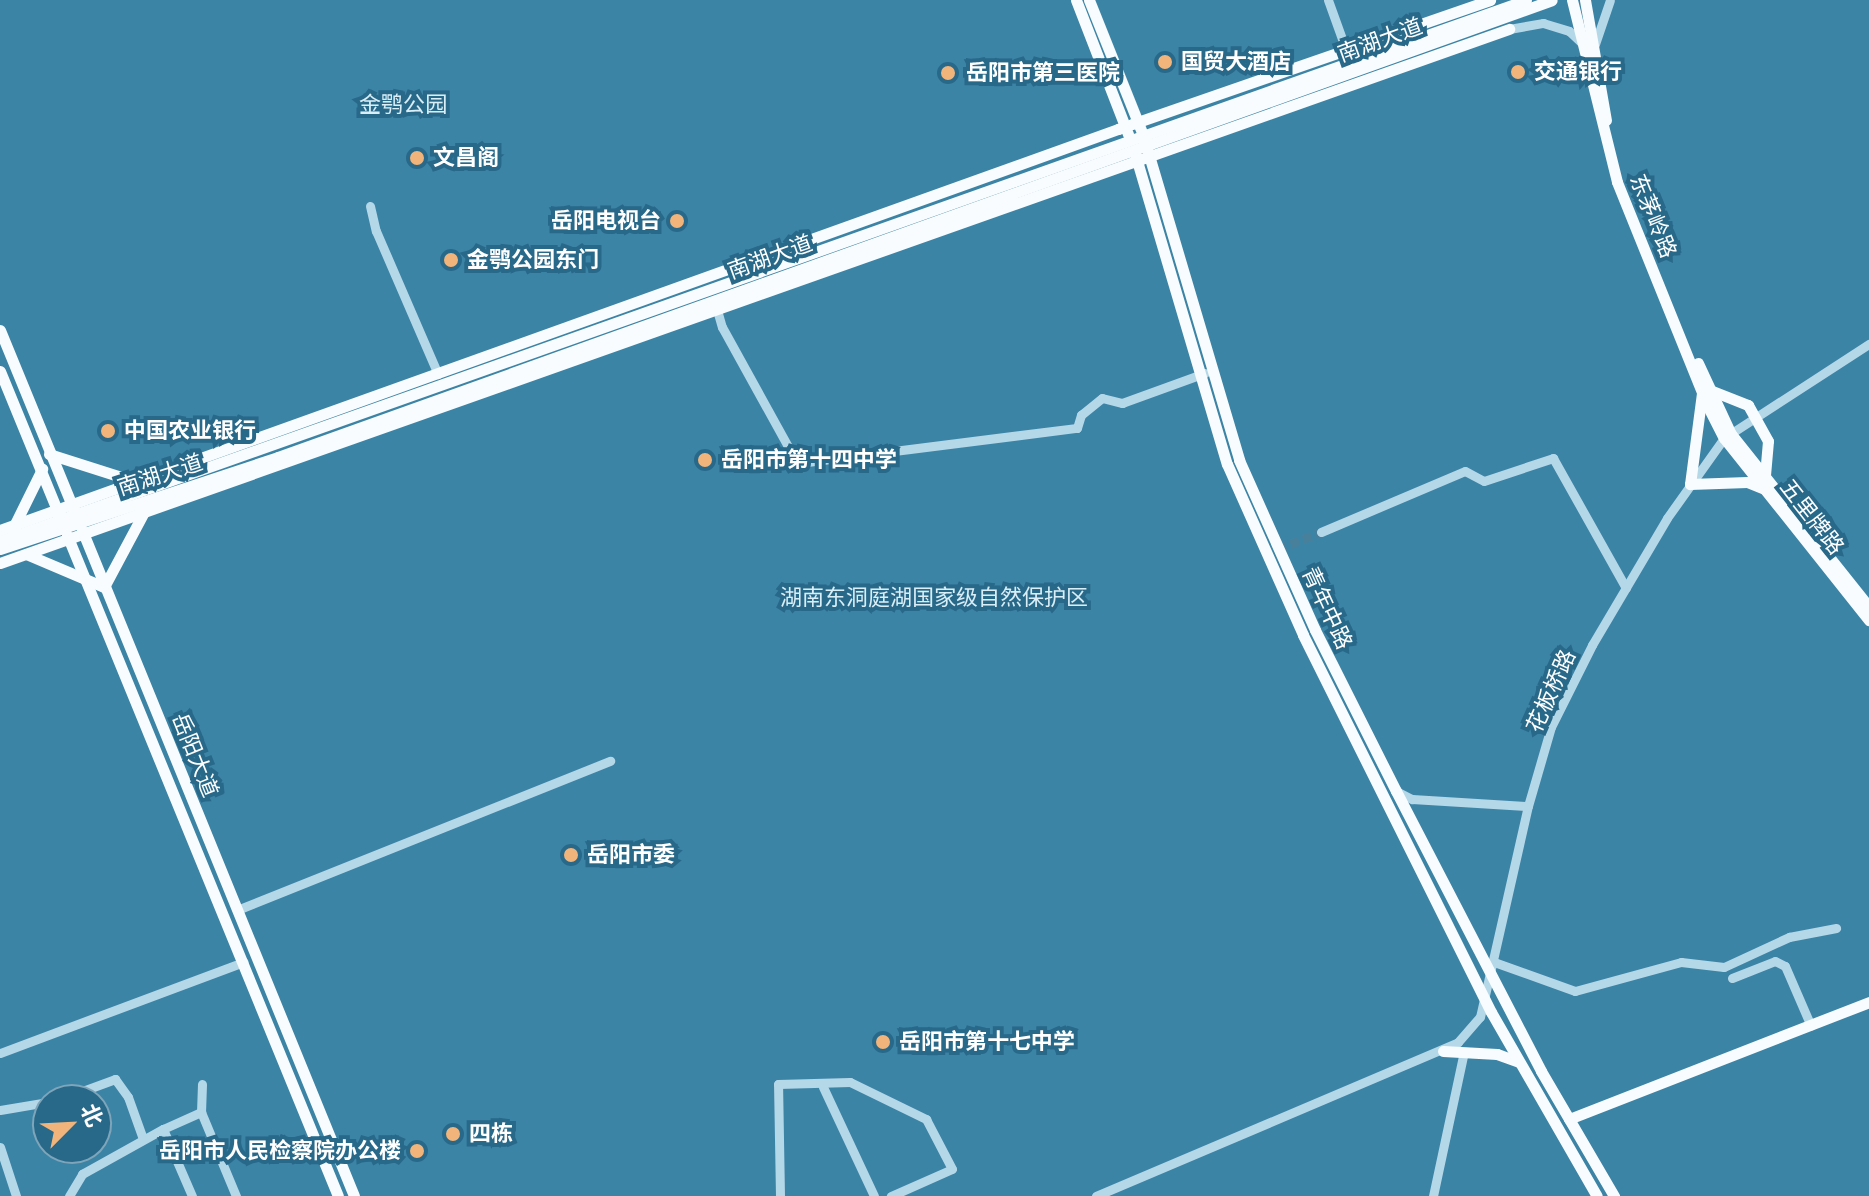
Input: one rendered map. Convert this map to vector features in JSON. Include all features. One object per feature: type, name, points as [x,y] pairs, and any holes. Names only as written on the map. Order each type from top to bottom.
[{"type":"main road","name":"青年中路","points":[[1076,0],[1139,147],[1207,372],[1239,460],[1315,630],[1396,791],[1493,967],[1569,1119],[1614,1196]]},
{"type":"main road","name":"青年中路","points":[[1089,0],[1127,126],[1139,147]]},
{"type":"main road","points":[[75,514],[135,482],[1127,126],[1490,0]]},
{"type":"main road","name":"南湖大道","points":[[1139,147],[1526,0]]},
{"type":"main road","name":"南湖大道","points":[[3,541],[75,514],[155,492],[1552,0]]},
{"type":"main road","name":"东茅岭路","points":[[1572,0],[1617,182],[1728,436]]},
{"type":"main road","name":"东茅岭路","points":[[1585,0],[1622,180],[1706,391]]},
{"type":"main road","points":[[0,563],[142,516],[717,310],[1139,147],[1509,29]]},
{"type":"main road","name":"岳阳大道","points":[[0,330],[354,1196]]},
{"type":"main road","name":"岳阳大道","points":[[0,371],[338,1196]]},
{"type":"main road","name":"青年中路","points":[[1207,372],[1227,464],[1303,635],[1519,1062],[1597,1196]]},
{"type":"main road","points":[[1765,476],[1768,441],[1748,405],[1706,391],[1690,484],[1747,482],[1766,490]]},
{"type":"main road","name":"五里牌路","points":[[1728,436],[1765,476],[1869,607]]},
{"type":"main road","name":"五里牌路","points":[[1728,436],[1766,490],[1869,620]]},
{"type":"main road","points":[[50,453],[135,482],[155,492],[104,587],[3,541],[50,453]]},
{"type":"main road","points":[[14,525],[60,519]]},
{"type":"main road","points":[[1569,1119],[1869,1002]]},
{"type":"main road","points":[[1443,1051],[1497,1054],[1519,1062]]},
{"type":"street","points":[[1328,0],[1346,50]]},
{"type":"street","points":[[1594,55],[1595,34],[1610,0]]},
{"type":"street","points":[[1509,29],[1543,23],[1569,31],[1581,42]]},
{"type":"street","points":[[370,206],[376,231],[438,374]]},
{"type":"street","points":[[717,310],[796,461],[1077,428],[1081,415],[1102,398],[1122,403],[1207,372]]},
{"type":"street","points":[[1728,436],[1869,344]]},
{"type":"street","name":"花板桥路","points":[[1096,1196],[1443,1051],[1480,1017],[1528,806],[1551,727],[1626,588],[1690,484],[1728,436]]},
{"type":"street","points":[[1321,532],[1465,471],[1484,481],[1553,458],[1626,588]]},
{"type":"street","points":[[237,910],[610,761]]},
{"type":"street","points":[[1396,791],[1412,799],[1528,806]]},
{"type":"street","points":[[1493,967],[1575,991],[1681,962],[1724,967],[1789,937],[1836,928]]},
{"type":"street","points":[[1732,978],[1775,961],[1785,966],[1811,1026]]},
{"type":"street","points":[[0,1053],[244,962]]},
{"type":"street","points":[[1433,1196],[1464,1052]]},
{"type":"street","points":[[101,1084],[115,1079],[128,1097],[143,1139]]},
{"type":"street","points":[[780,1196],[778,1084],[823,1087],[850,1082],[926,1119],[952,1169],[891,1196]]},
{"type":"street","points":[[202,1084],[201,1112],[236,1196]]},
{"type":"street","points":[[823,1087],[874,1196]]},
{"type":"street","points":[[0,1110],[32,1105]]},
{"type":"street","points":[[69,1196],[82,1174],[143,1139],[201,1112]]},
{"type":"street","points":[[163,1129],[192,1196]]},
{"type":"street","points":[[0,1147],[16,1196]]},
{"type":"green space","name":"湖南东洞庭湖国家级自然保护区","points":[[0,0],[1869,0],[1869,1196],[0,1196]]},
{"type":"tunnel","points":[[1278,549],[1321,532]]},
{"type":"place","name":"国贸大酒店","points":[[1165,62]]},
{"type":"place","name":"交通银行","points":[[1518,72]]},
{"type":"place","name":"岳阳市第三医院","points":[[948,73]]},
{"type":"place","name":"文昌阁","points":[[417,158]]},
{"type":"place","name":"岳阳电视台","points":[[677,221]]},
{"type":"place","name":"金鹗公园东门","points":[[451,260]]},
{"type":"place","name":"中国农业银行","points":[[108,431]]},
{"type":"place","name":"岳阳市第十四中学","points":[[705,460]]},
{"type":"place","name":"岳阳市委","points":[[571,855]]},
{"type":"place","name":"岳阳市第十七中学","points":[[883,1042]]},
{"type":"place","name":"四栋","points":[[453,1134]]},
{"type":"place","name":"岳阳市人民检察院办公楼","points":[[417,1151]]},
{"type":"park label","name":"金鹗公园","points":[[403,105]]}]
